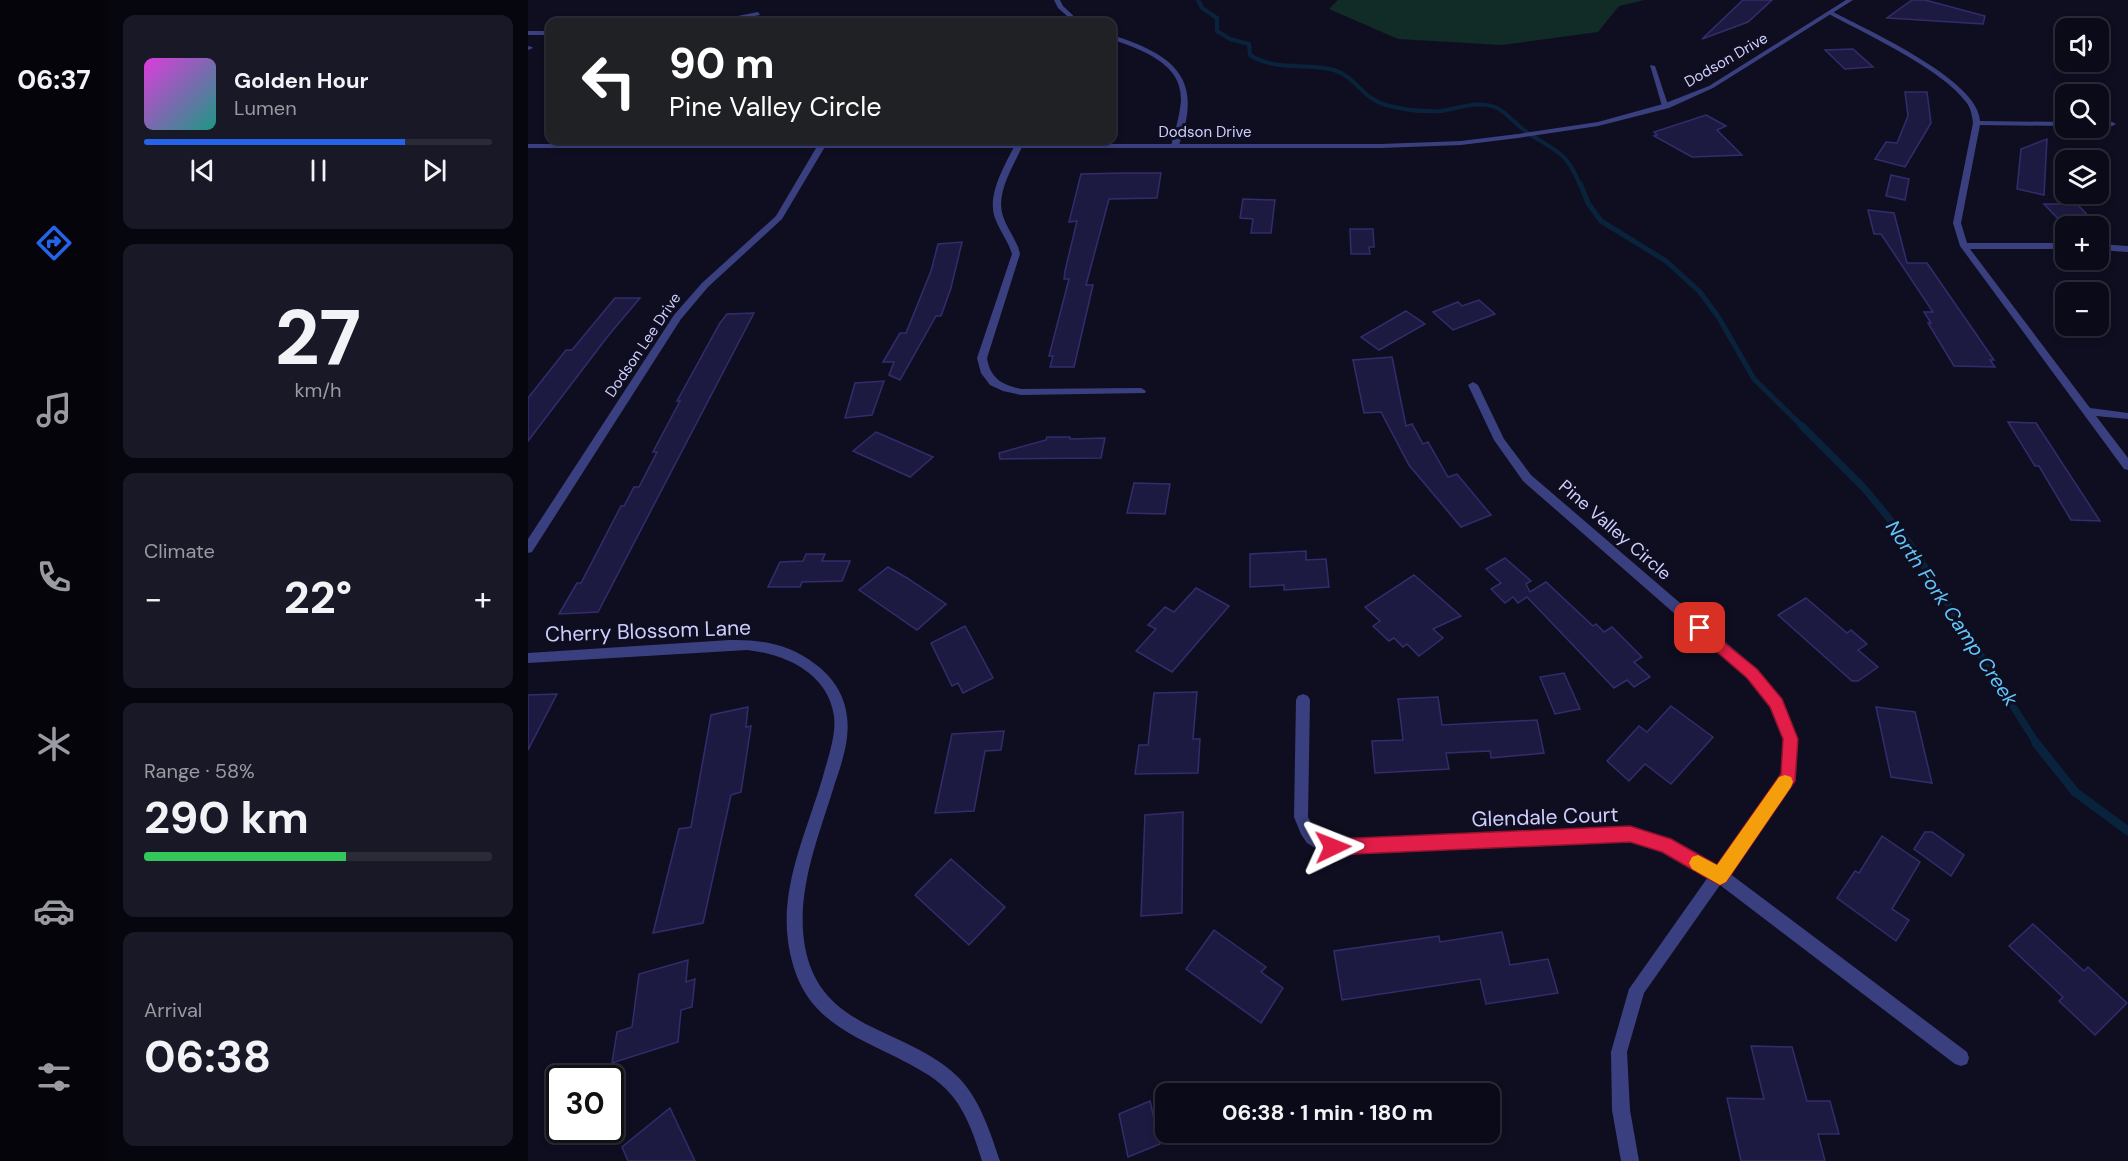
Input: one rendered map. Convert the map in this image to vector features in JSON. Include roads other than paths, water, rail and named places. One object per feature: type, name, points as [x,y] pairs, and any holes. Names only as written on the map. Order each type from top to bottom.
[{"type":"street","points":[[1057,0],[1071,18]]},
{"type":"street","name":"Dodson Drive","points":[[958,144],[1380,146],[1461,143],[1598,124],[1666,106],[1711,87],[1850,0]]},
{"type":"street","points":[[1831,13],[1950,80],[1970,101],[1976,123],[1957,222],[1964,246],[2128,466]]},
{"type":"street","points":[[734,18],[758,14]]},
{"type":"street","points":[[528,33],[546,33]]},
{"type":"street","points":[[1116,39],[1150,52],[1167,64],[1184,86],[1184,105],[1175,146]]},
{"type":"street","points":[[1652,66],[1666,106]]},
{"type":"street","points":[[1976,123],[2055,124]]},
{"type":"street","name":"Dodson Drive","points":[[528,146],[848,144]]},
{"type":"street","name":"Dodson Lee Drive","points":[[528,549],[677,316],[705,285],[757,240],[779,217],[822,145]]},
{"type":"street","points":[[1018,146],[997,201],[998,215],[1013,239],[1016,254],[982,358],[983,371],[990,382],[1005,389],[1021,392],[1141,391]]},
{"type":"street","points":[[1964,246],[2055,246]]},
{"type":"street","points":[[2109,247],[2128,249]]},
{"type":"street","name":"Pine Valley Circle","points":[[1473,385],[1499,440],[1527,478],[1752,674],[1777,703],[1791,739],[1789,776],[1720,876],[1637,989],[1619,1052],[1620,1110],[1630,1161]]},
{"type":"street","points":[[2087,411],[2128,416]]},
{"type":"street","name":"Cherry Blossom Lane","points":[[528,658],[754,645],[795,655],[823,675],[838,703],[841,734],[797,893],[794,926],[797,959],[813,994],[836,1019],[917,1057],[951,1082],[977,1120],[991,1161]]},
{"type":"street","name":"Glendale Court","points":[[1303,700],[1301,817],[1306,834],[1317,844],[1333,847],[1630,834],[1665,845],[1720,876],[1961,1058]]},
{"type":"waterway","name":"North Fork Camp Creek","points":[[1198,0],[1202,8],[1217,18],[1217,31],[1230,39],[1249,44],[1250,55],[1260,60],[1281,65],[1334,70],[1348,77],[1378,102],[1400,108],[1434,111],[1481,104],[1495,107],[1526,132],[1561,154],[1571,166],[1580,185]]},
{"type":"waterway","name":"North Fork Camp Creek","points":[[1580,183],[1588,203],[1601,221],[1666,261],[1700,292],[1719,318],[1754,379],[1803,427]]},
{"type":"waterway","name":"North Fork Camp Creek","points":[[1803,427],[1864,488],[1910,544],[2037,744]]},
{"type":"waterway","name":"North Fork Camp Creek","points":[[2036,743],[2075,792],[2128,831]]}]
